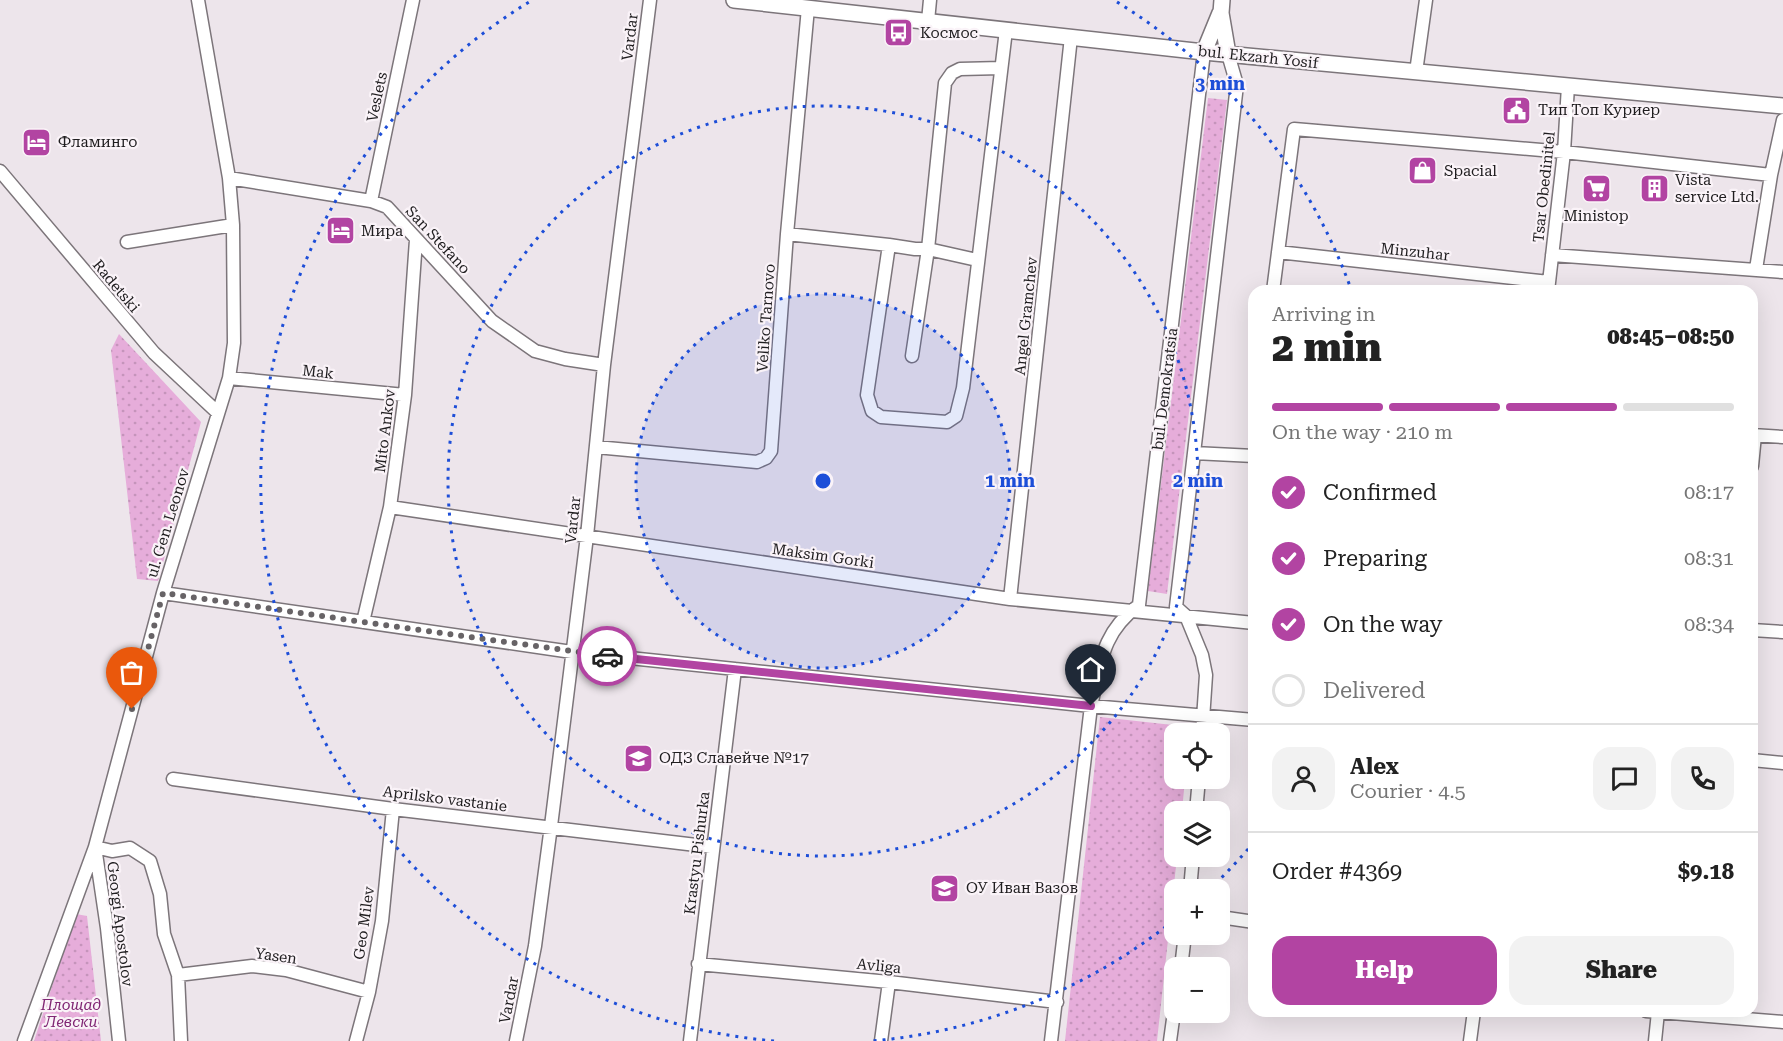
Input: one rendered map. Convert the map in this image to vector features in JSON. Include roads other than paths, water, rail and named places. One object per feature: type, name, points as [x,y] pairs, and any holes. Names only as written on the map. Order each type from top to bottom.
[{"type":"street","name":"ul. Gen. Leonov","points":[[24,1041],[95,847],[163,593],[229,378],[234,343],[233,225],[229,178],[198,0]]},
{"type":"street","name":"Veslets","points":[[371,201],[413,0]]},
{"type":"street","name":"Vardar","points":[[516,1041],[535,946],[551,826],[587,536],[604,365],[650,0]]},
{"type":"street","name":"bul. Ekzarh Yosif","points":[[734,0],[1204,52],[1783,106]]},
{"type":"street","points":[[928,21],[930,0]]},
{"type":"street","points":[[1416,72],[1426,0]]},
{"type":"street","name":"bul. Demokratsia","points":[[1051,1041],[1091,706],[1107,642],[1113,630],[1139,605],[1204,52],[1221,6]]},
{"type":"street","name":"bul. Demokratsia","points":[[1203,723],[1206,675],[1202,655],[1186,616],[1176,607],[1237,85],[1228,54],[1221,6]]},
{"type":"street","name":"Veliko Tarnovo","points":[[596,447],[757,462],[766,459],[771,451],[807,8]]},
{"type":"street","points":[[890,245],[867,395],[872,411],[880,417],[946,422],[956,416],[963,388],[1006,30]]},
{"type":"street","name":"Angel Gramchev","points":[[1010,599],[1071,37]]},
{"type":"street","points":[[912,356],[928,249],[945,83],[952,73],[960,69],[1001,68]]},
{"type":"street","name":"Tsar Obedinitel","points":[[1549,285],[1564,152],[1568,86]]},
{"type":"street","points":[[1756,269],[1771,175],[1783,120]]},
{"type":"street","points":[[1274,285],[1294,129],[1564,152],[1771,175]]},
{"type":"street","name":"Radetski","points":[[0,171],[154,353],[217,412]]},
{"type":"street","name":"San Stefano","points":[[229,178],[371,201],[387,207],[492,321],[535,351],[565,359],[604,365]]},
{"type":"street","points":[[127,242],[233,225]]},
{"type":"street","points":[[787,234],[928,249],[977,260]]},
{"type":"street","name":"Mito Ankov","points":[[363,622],[390,507],[405,395],[416,240]]},
{"type":"street","name":"Minzuhar","points":[[1278,252],[1534,285]]},
{"type":"street","points":[[1552,255],[1783,272]]},
{"type":"street","name":"Mak","points":[[229,378],[405,395]]},
{"type":"street","points":[[1758,435],[1783,437]]},
{"type":"street","points":[[1194,453],[1248,456]]},
{"type":"street","name":"Maksim Gorki","points":[[390,507],[1010,599],[1248,621]]},
{"type":"street","points":[[163,593],[572,652],[1091,706],[1248,720]]},
{"type":"street","points":[[1758,630],[1783,632]]},
{"type":"street","name":"Krastyu Pishurka","points":[[690,1041],[735,669]]},
{"type":"street","points":[[1758,761],[1783,763]]},
{"type":"street","name":"Aprilsko vastanie","points":[[173,779],[393,809],[713,847]]},
{"type":"street","name":"Geo Milev","points":[[356,1041],[369,992],[382,921],[393,809]]},
{"type":"street","points":[[95,847],[111,851],[130,848],[150,861],[160,894],[164,934],[178,975],[181,1041]]},
{"type":"street","name":"Georgi Apostolov","points":[[95,847],[107,928],[118,1041]]},
{"type":"street","points":[[1230,918],[1248,920]]},
{"type":"street","name":"Avliga","points":[[698,964],[889,982],[1057,1002]]},
{"type":"street","name":"Yasen","points":[[178,975],[252,966],[286,970],[369,992]]},
{"type":"street","points":[[881,1041],[889,982]]},
{"type":"street","points":[[1470,1041],[1473,1017]]},
{"type":"street","points":[[1653,1017],[1655,1041]]},
{"type":"street","points":[[1730,1017],[1783,1023]]},
{"type":"street","points":[[1170,1041],[1172,1023]]},
{"type":"place","name":"Космос","points":[[899,33]]},
{"type":"place","name":"Тип Топ Куриер","points":[[1517,110]]},
{"type":"place","name":"Фламинго","points":[[37,142]]},
{"type":"place","name":"Spacial","points":[[1423,171]]},
{"type":"place","name":"Ministop","points":[[1596,189]]},
{"type":"place","name":"Vista service Ltd.","points":[[1654,189]]},
{"type":"place","name":"Мира","points":[[340,231]]},
{"type":"place","name":"ОДЗ Славейче №17","points":[[638,758]]},
{"type":"place","name":"ОУ Иван Вазов","points":[[945,888]]},
{"type":"park label","name":"Площад Левски","points":[[71,1014]]}]
